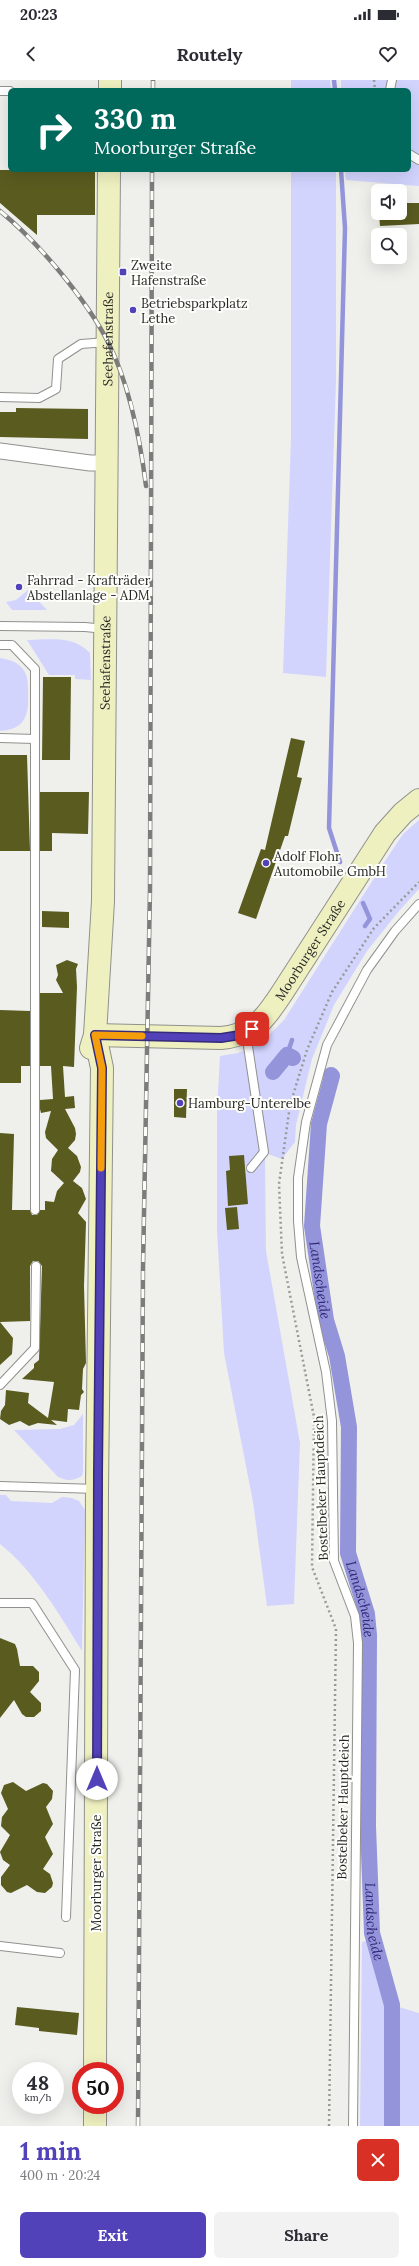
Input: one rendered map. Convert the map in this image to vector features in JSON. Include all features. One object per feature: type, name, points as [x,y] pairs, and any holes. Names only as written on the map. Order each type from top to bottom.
[{"type":"main road","name":"Seehafenstraße","points":[[95,1035],[103,901],[109,172]]},
{"type":"main road","name":"Moorburger Straße","points":[[95,2062],[102,1068],[95,1035],[221,1038],[246,1032],[260,1022],[273,1007],[385,833],[403,813],[419,800]]},
{"type":"main road","points":[[95,2114],[95,2126]]},
{"type":"street","points":[[0,451],[90,463],[107,463]]},
{"type":"lane","points":[[0,396],[39,398],[56,389],[58,359],[81,344],[108,342]]},
{"type":"lane","points":[[0,626],[85,627],[106,629]]},
{"type":"lane","points":[[0,645],[12,645],[35,669],[35,1210]]},
{"type":"lane","points":[[0,738],[35,739]]},
{"type":"lane","name":"Bostelbeker Hauptdeich","points":[[352,2126],[358,1643],[355,1616],[334,1561],[332,1421],[326,1372],[301,1257],[298,1220],[298,1178],[306,1122],[327,1045],[367,970],[395,931],[419,904]]},
{"type":"lane","points":[[246,1032],[264,1152],[251,1168]]},
{"type":"lane","points":[[0,1385],[35,1348],[36,1266]]},
{"type":"lane","points":[[0,1486],[98,1489]]},
{"type":"lane","points":[[0,1603],[32,1603],[75,1670],[66,1917]]},
{"type":"lane","points":[[0,1946],[60,1952]]},
{"type":"shaded area","points":[[291,80],[330,80],[331,88],[291,88]]},
{"type":"shaded area","points":[[341,80],[388,80],[386,88],[341,88]]},
{"type":"shaded area","points":[[397,80],[419,80],[419,157],[411,151],[411,88],[395,88]]},
{"type":"shaded area","points":[[411,159],[419,163],[419,186],[346,180],[345,172],[411,172]]},
{"type":"shaded area","points":[[291,172],[336,172],[336,382],[326,677],[283,673],[291,437]]},
{"type":"shaded area","points":[[28,590],[47,610],[12,610],[6,602],[16,600]]},
{"type":"shaded area","points":[[53,639],[69,641],[83,647],[90,653],[91,680],[75,679],[75,675],[49,675],[27,640]]},
{"type":"shaded area","points":[[0,658],[16,663],[25,671],[28,682],[28,708],[21,724],[9,730],[0,731]]},
{"type":"shaded area","points":[[419,820],[419,889],[367,951],[334,1005],[312,1059],[296,1125],[295,1142],[282,1159],[265,1153],[266,1251],[300,1443],[294,1604],[267,1606],[253,1502],[224,1353],[217,1230],[217,1111],[220,1056],[238,1053],[261,1043],[284,1020],[403,834]]},
{"type":"shaded area","points":[[83,1414],[83,1472],[82,1476],[73,1480],[58,1477],[14,1430],[60,1429],[74,1425]]},
{"type":"shaded area","points":[[0,1495],[6,1495],[11,1501],[52,1503],[62,1497],[72,1498],[79,1501],[85,1510],[82,1651],[46,1594],[13,1555],[0,1544]]},
{"type":"shaded area","points":[[367,1941],[392,2005],[419,2013],[419,2126],[360,2126],[362,1942]]},
{"type":"building","points":[[0,170],[8,170],[8,172],[95,172],[95,215],[37,215],[37,235],[0,203]]},
{"type":"building","points":[[407,203],[419,203],[419,224],[380,226],[380,220],[407,220]]},
{"type":"building","points":[[16,408],[88,409],[88,439],[0,437],[0,412],[16,412]]},
{"type":"building","points":[[43,677],[71,677],[70,760],[42,760]]},
{"type":"building","points":[[291,738],[305,741],[297,777],[302,778],[288,836],[285,836],[256,919],[238,913],[261,849],[265,850]]},
{"type":"building","points":[[0,755],[27,755],[30,851],[0,851]]},
{"type":"building","points":[[40,792],[89,792],[88,834],[52,833],[52,851],[40,851]]},
{"type":"building","points":[[42,911],[69,912],[69,928],[42,927]]},
{"type":"building","points":[[67,960],[78,964],[76,969],[77,987],[74,1067],[63,1066],[65,1097],[74,1096],[75,1108],[65,1109],[75,1128],[76,1134],[75,1140],[68,1148],[77,1156],[81,1167],[80,1172],[73,1181],[82,1188],[86,1199],[78,1213],[86,1222],[84,1286],[86,1363],[83,1369],[82,1389],[84,1392],[81,1395],[79,1410],[68,1409],[67,1422],[51,1420],[57,1425],[38,1423],[29,1426],[20,1421],[9,1425],[0,1419],[1,1411],[5,1405],[6,1390],[29,1393],[28,1403],[48,1418],[54,1382],[22,1379],[34,1368],[34,1364],[39,1360],[42,1266],[38,1261],[33,1261],[30,1266],[30,1321],[0,1322],[0,1133],[14,1134],[12,1210],[30,1210],[32,1215],[37,1215],[40,1210],[45,1210],[45,1201],[54,1202],[57,1191],[64,1183],[51,1171],[52,1159],[58,1150],[46,1138],[45,1132],[51,1111],[41,1113],[40,1109],[40,1100],[53,1099],[51,1066],[40,1066],[40,993],[63,993],[56,980],[58,975],[56,965]]},
{"type":"building","points":[[0,1010],[30,1011],[30,1066],[21,1066],[21,1083],[0,1083]]},
{"type":"building","name":"Hamburg-Unterelbe","points":[[174,1089],[187,1089],[186,1118],[174,1117]]},
{"type":"building","points":[[244,1155],[248,1204],[228,1206],[226,1171],[230,1170],[229,1156]]},
{"type":"building","points":[[237,1207],[239,1229],[227,1230],[225,1208]]},
{"type":"building","points":[[0,1322],[13,1338],[12,1354],[0,1365]]},
{"type":"building","points":[[0,1638],[15,1644],[20,1666],[33,1666],[39,1672],[39,1681],[30,1692],[41,1703],[41,1711],[34,1717],[26,1717],[22,1714],[14,1700],[0,1718]]},
{"type":"building","points":[[13,1782],[26,1791],[43,1783],[47,1784],[53,1791],[52,1799],[46,1807],[53,1824],[45,1837],[53,1854],[43,1869],[50,1874],[53,1883],[52,1887],[45,1893],[37,1892],[27,1885],[11,1893],[7,1892],[1,1885],[1,1877],[10,1865],[3,1860],[0,1852],[10,1835],[1,1826],[2,1817],[8,1809],[1,1793],[4,1785]]},
{"type":"building","points":[[17,2007],[79,2013],[77,2035],[39,2031],[39,2028],[15,2025]]},
{"type":"waterway","points":[[334,80],[335,88]]},
{"type":"waterway","points":[[340,862],[329,828],[345,228],[341,172]]},
{"type":"waterway","points":[[363,903],[370,919],[365,926]]},
{"type":"waterway","points":[[287,1055],[292,1040]]},
{"type":"waterway","name":"Landscheide","points":[[273,1072],[287,1055],[293,1058]]},
{"type":"waterway","name":"Landscheide","points":[[331,1075],[332,1076],[319,1124],[312,1226],[326,1320],[337,1356],[349,1427],[348,1553],[367,1614],[369,1635],[368,1826],[372,1933],[392,2005],[392,2126]]},
{"type":"railway","points":[[153,80],[153,88]]},
{"type":"railway","points":[[138,2126],[143,1268],[150,889],[152,172]]},
{"type":"railway","points":[[0,211],[30,238],[60,272],[99,325],[116,359],[128,394],[141,449],[146,486]]},
{"type":"slow traffic","points":[[101,1168],[102,1068],[95,1035],[142,1036]]},
{"type":"place","name":"Zweite Hafenstraße","points":[[123,272]]},
{"type":"place","name":"Betriebsparkplatz Lethe","points":[[133,310]]},
{"type":"place","name":"Fahrrad - Krafträder Abstellanlage - ADM","points":[[19,587]]},
{"type":"place","name":"Adolf Flohr Automobile GmbH","points":[[266,863]]},
{"type":"place","name":"Hamburg-Unterelbe","points":[[180,1103]]},
{"type":"route","points":[[97,1779],[102,1068],[95,1035],[221,1038],[240,1035],[252,1029]]}]
